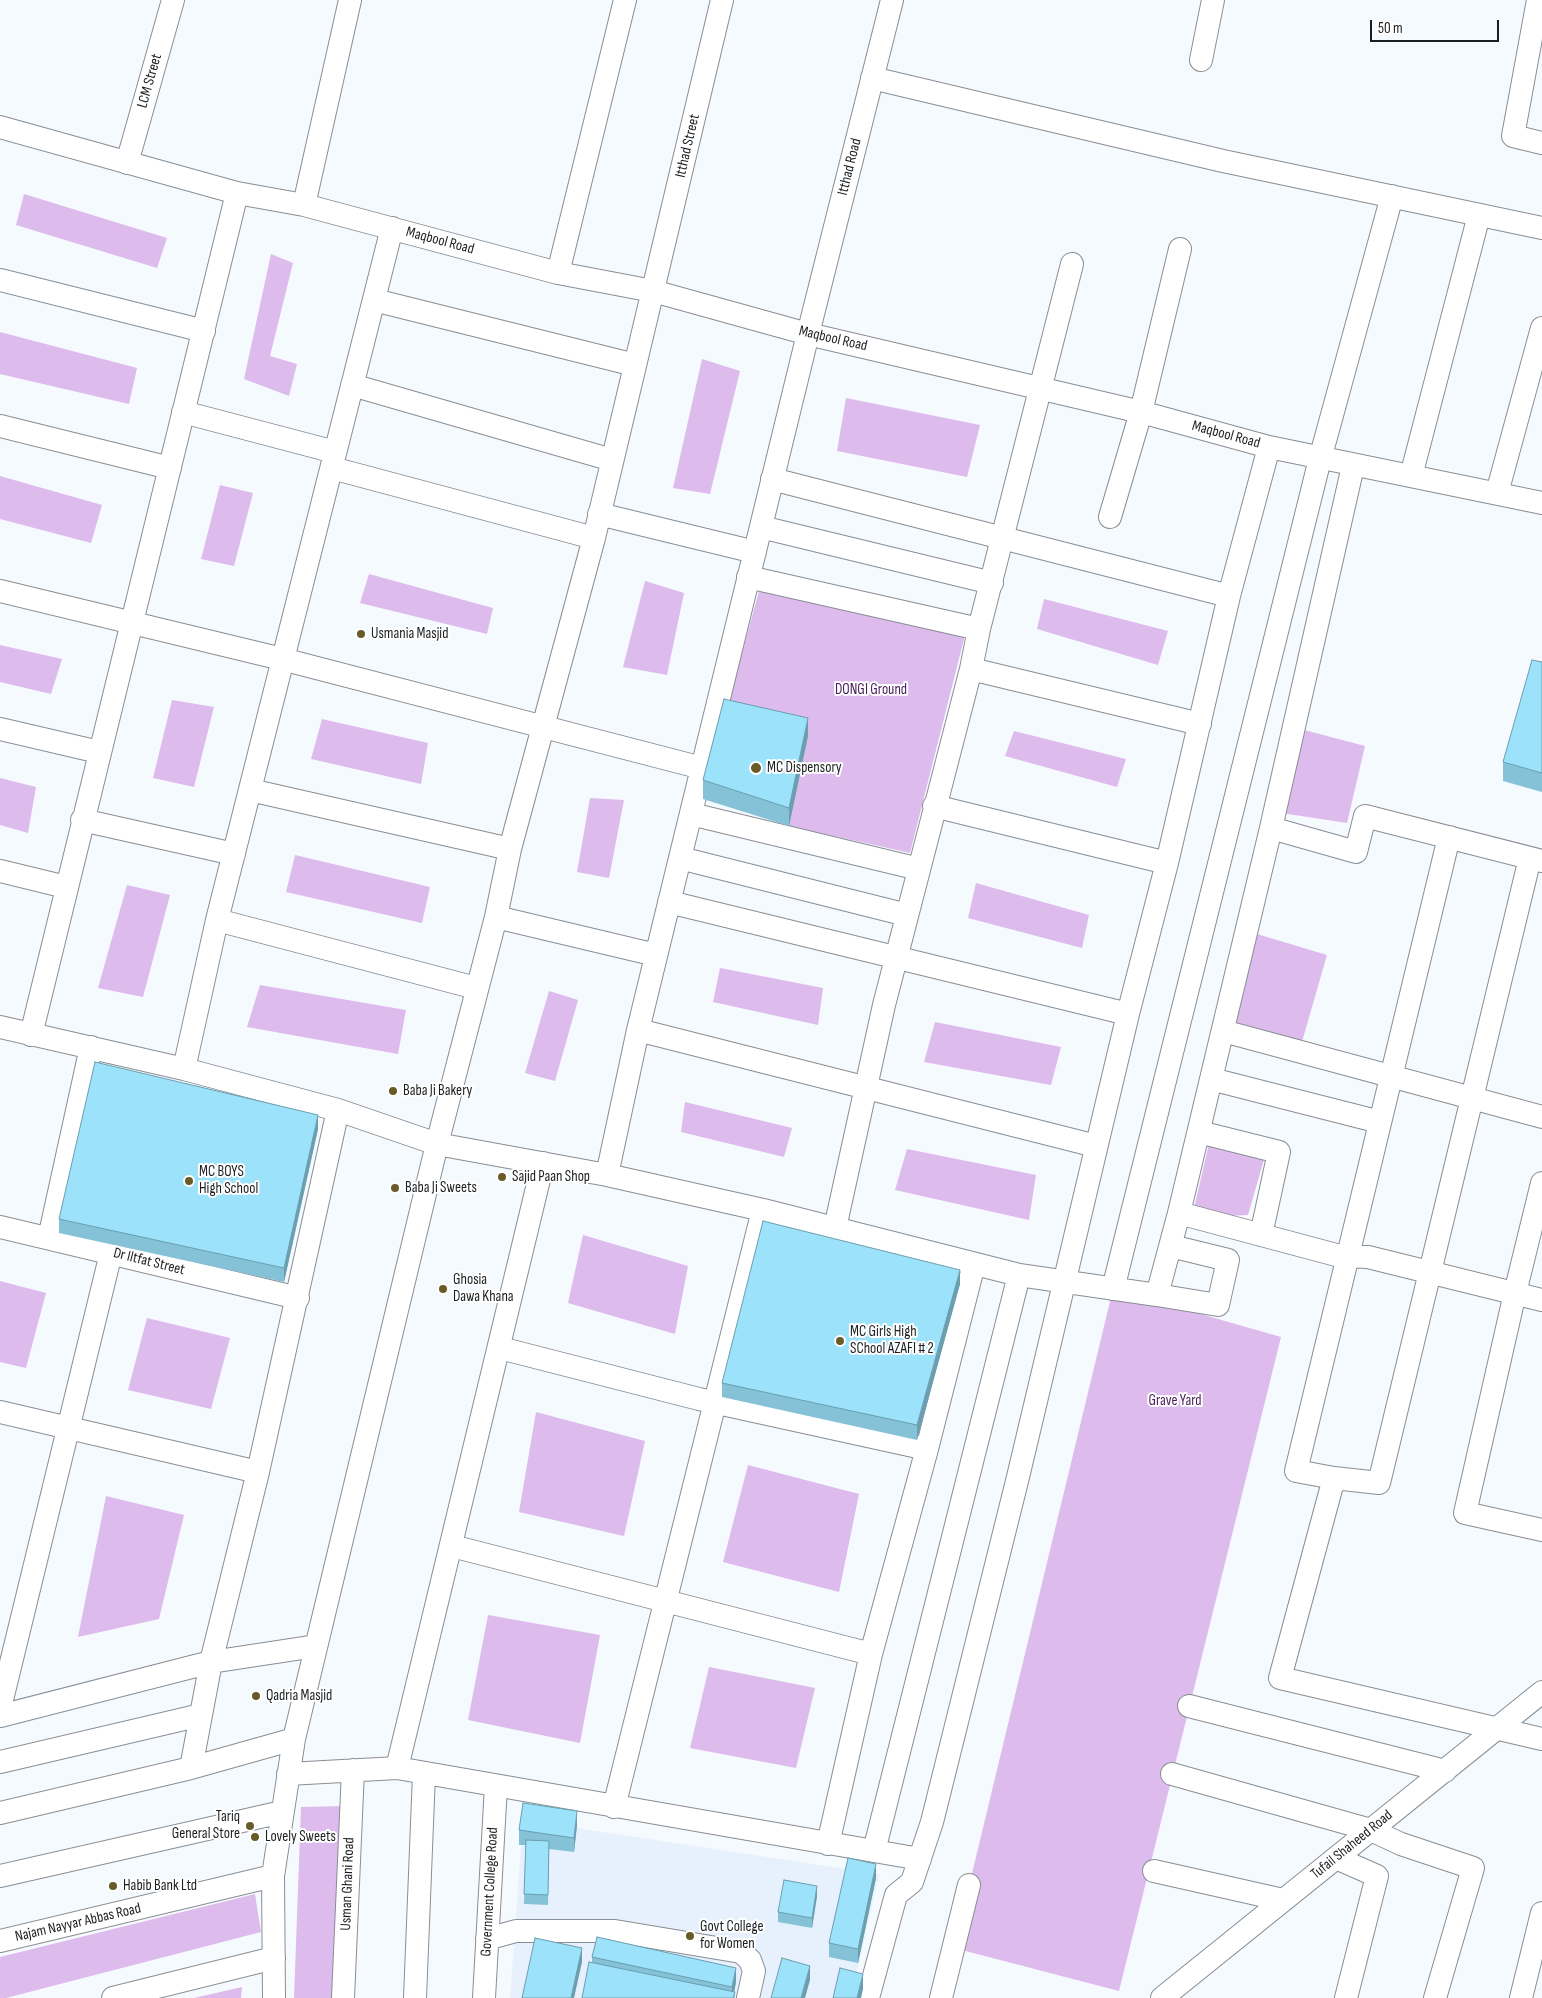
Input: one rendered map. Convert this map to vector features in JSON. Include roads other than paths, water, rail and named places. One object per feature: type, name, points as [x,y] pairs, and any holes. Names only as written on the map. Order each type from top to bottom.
[{"type":"street","name":"LCM Street","points":[[127,162],[173,0]]},
{"type":"street","points":[[304,205],[350,0]]},
{"type":"street","points":[[558,273],[625,0]]},
{"type":"street","name":"Itthad Street","points":[[274,1998],[273,1876],[294,1739],[437,1144],[496,916],[510,849],[594,538],[722,0]]},
{"type":"street","name":"Itthad Road","points":[[607,1175],[656,955],[760,527],[892,0]]},
{"type":"street","points":[[1201,60],[1213,0]]},
{"type":"street","points":[[1538,0],[1513,136],[1542,143]]},
{"type":"street","points":[[872,78],[1223,161],[1542,228]]},
{"type":"street","name":"Maqbool Road","points":[[0,127],[237,193],[304,205],[558,273],[653,291],[808,334],[1140,412],[1269,447],[1354,466],[1497,493],[1542,504]]},
{"type":"street","points":[[31,1035],[82,820],[237,193]]},
{"type":"street","points":[[1113,1289],[1320,459],[1392,196]]},
{"type":"street","points":[[1411,476],[1479,215]]},
{"type":"street","points":[[184,1069],[217,920],[392,228]]},
{"type":"street","points":[[1110,517],[1140,412],[1180,250]]},
{"type":"street","points":[[835,1228],[896,957],[971,670],[1002,537],[1072,264]]},
{"type":"street","points":[[0,280],[204,331]]},
{"type":"street","points":[[374,300],[635,366]]},
{"type":"street","points":[[1497,493],[1542,328]]},
{"type":"street","points":[[352,385],[612,460]]},
{"type":"street","points":[[183,412],[333,460],[594,538]]},
{"type":"street","points":[[0,426],[170,468]]},
{"type":"street","points":[[868,1998],[896,1895],[912,1882],[932,1822],[1065,1282],[1128,1014],[1168,863],[1229,596],[1269,447]]},
{"type":"street","points":[[1157,1295],[1171,1246],[1224,1031],[1354,466]]},
{"type":"street","points":[[772,479],[1229,596]]},
{"type":"street","points":[[599,514],[755,552]]},
{"type":"street","points":[[760,527],[992,583]]},
{"type":"street","points":[[748,576],[980,629]]},
{"type":"street","points":[[0,591],[282,659],[702,768]]},
{"type":"street","points":[[971,670],[1200,724]]},
{"type":"street","points":[[0,729],[99,752]]},
{"type":"street","points":[[250,790],[510,849]]},
{"type":"street","points":[[934,806],[1168,863]]},
{"type":"street","points":[[691,814],[919,869]]},
{"type":"street","points":[[1271,828],[1356,852],[1365,816],[1449,837],[1536,860],[1472,1098],[1380,1484],[1296,1471],[1449,837]]},
{"type":"street","points":[[82,820],[234,854]]},
{"type":"street","points":[[680,858],[907,915]]},
{"type":"street","points":[[0,871],[66,887]]},
{"type":"street","points":[[669,902],[1128,1014]]},
{"type":"street","points":[[496,916],[656,955]]},
{"type":"street","points":[[217,920],[476,988]]},
{"type":"street","points":[[0,1027],[184,1069],[338,1110],[437,1144],[607,1175],[763,1210],[1019,1275],[1218,1305],[1228,1260],[1171,1246]]},
{"type":"street","points":[[638,1030],[1096,1146]]},
{"type":"street","points":[[1224,1031],[1542,1117]]},
{"type":"street","points":[[49,1238],[91,1048]]},
{"type":"street","points":[[1211,1079],[1380,1122]]},
{"type":"street","points":[[191,1768],[211,1662],[258,1472],[298,1298],[338,1110]]},
{"type":"street","points":[[1198,1132],[1280,1152],[1261,1235]]},
{"type":"street","points":[[397,1768],[500,1348],[543,1163]]},
{"type":"street","points":[[1542,1183],[1514,1294],[1465,1513],[1542,1530]]},
{"type":"street","points":[[614,1807],[763,1210]]},
{"type":"street","points":[[1179,1213],[1340,1256],[1368,1257],[1542,1300]]},
{"type":"street","name":"Dr Iltfat Street","points":[[0,1227],[298,1298]]},
{"type":"street","points":[[0,1708],[111,1253]]},
{"type":"street","points":[[828,1844],[871,1654],[927,1450],[974,1264]]},
{"type":"street","points":[[874,1851],[1019,1275]]},
{"type":"street","points":[[500,1348],[715,1402],[927,1450]]},
{"type":"street","points":[[0,1412],[258,1472]]},
{"type":"street","points":[[1334,1478],[1280,1678],[1542,1739]]},
{"type":"street","points":[[452,1546],[871,1654]]},
{"type":"street","points":[[0,1716],[211,1662],[316,1646]]},
{"type":"street","name":"Tufail Shaheed Road","points":[[1172,1994],[1283,1900],[1542,1692]]},
{"type":"street","points":[[1188,1706],[1446,1771]]},
{"type":"street","points":[[0,1762],[201,1715]]},
{"type":"street","points":[[0,1813],[191,1768],[294,1739]]},
{"type":"street","points":[[288,1774],[397,1768],[920,1860]]},
{"type":"street","name":"Usman Ghani Road","points":[[343,1998],[353,1770]]},
{"type":"street","points":[[415,1998],[424,1774]]},
{"type":"street","points":[[1172,1774],[1372,1830],[1400,1844],[1472,1868],[1435,1998]]},
{"type":"street","name":"Government College Road","points":[[484,1998],[496,1786]]},
{"type":"street","points":[[0,1876],[282,1812]]},
{"type":"street","points":[[1336,1858],[1377,1876],[1346,1998]]},
{"type":"street","points":[[1154,1871],[1283,1900]]},
{"type":"street","name":"Najam Nayyar Abbas Road","points":[[0,1941],[273,1876]]},
{"type":"street","points":[[941,1998],[969,1885]]},
{"type":"street","points":[[1520,1998],[1542,1913]]},
{"type":"street","points":[[487,1939],[516,1932],[615,1931],[741,1952],[750,1960],[754,1972],[748,1998]]},
{"type":"street","points":[[113,1998],[274,1958]]},
{"type":"place","name":"Usmania Masjid","points":[[361,634]]},
{"type":"place","name":"MC Dispensory","points":[[756,768]]},
{"type":"place","name":"Baba Ji Bakery","points":[[393,1091]]},
{"type":"place","name":"Sajid Paan Shop","points":[[502,1177]]},
{"type":"place","name":"MC BOYS High School","points":[[189,1181]]},
{"type":"place","name":"Baba Ji Sweets","points":[[395,1188]]},
{"type":"place","name":"Ghosia Dawa Khana","points":[[443,1289]]},
{"type":"place","name":"MC Girls High SChool AZAFI # 2","points":[[840,1341]]},
{"type":"place","name":"Qadria Masjid","points":[[256,1696]]},
{"type":"place","name":"Tariq General Store","points":[[250,1826]]},
{"type":"place","name":"Lovely Sweets","points":[[255,1837]]},
{"type":"place","name":"Habib Bank Ltd","points":[[113,1886]]},
{"type":"place","name":"Govt College for Women","points":[[690,1936]]},
{"type":"park label","name":"DONGI Ground","points":[[871,690]]},
{"type":"park label","name":"Grave Yard","points":[[1175,1401]]}]
